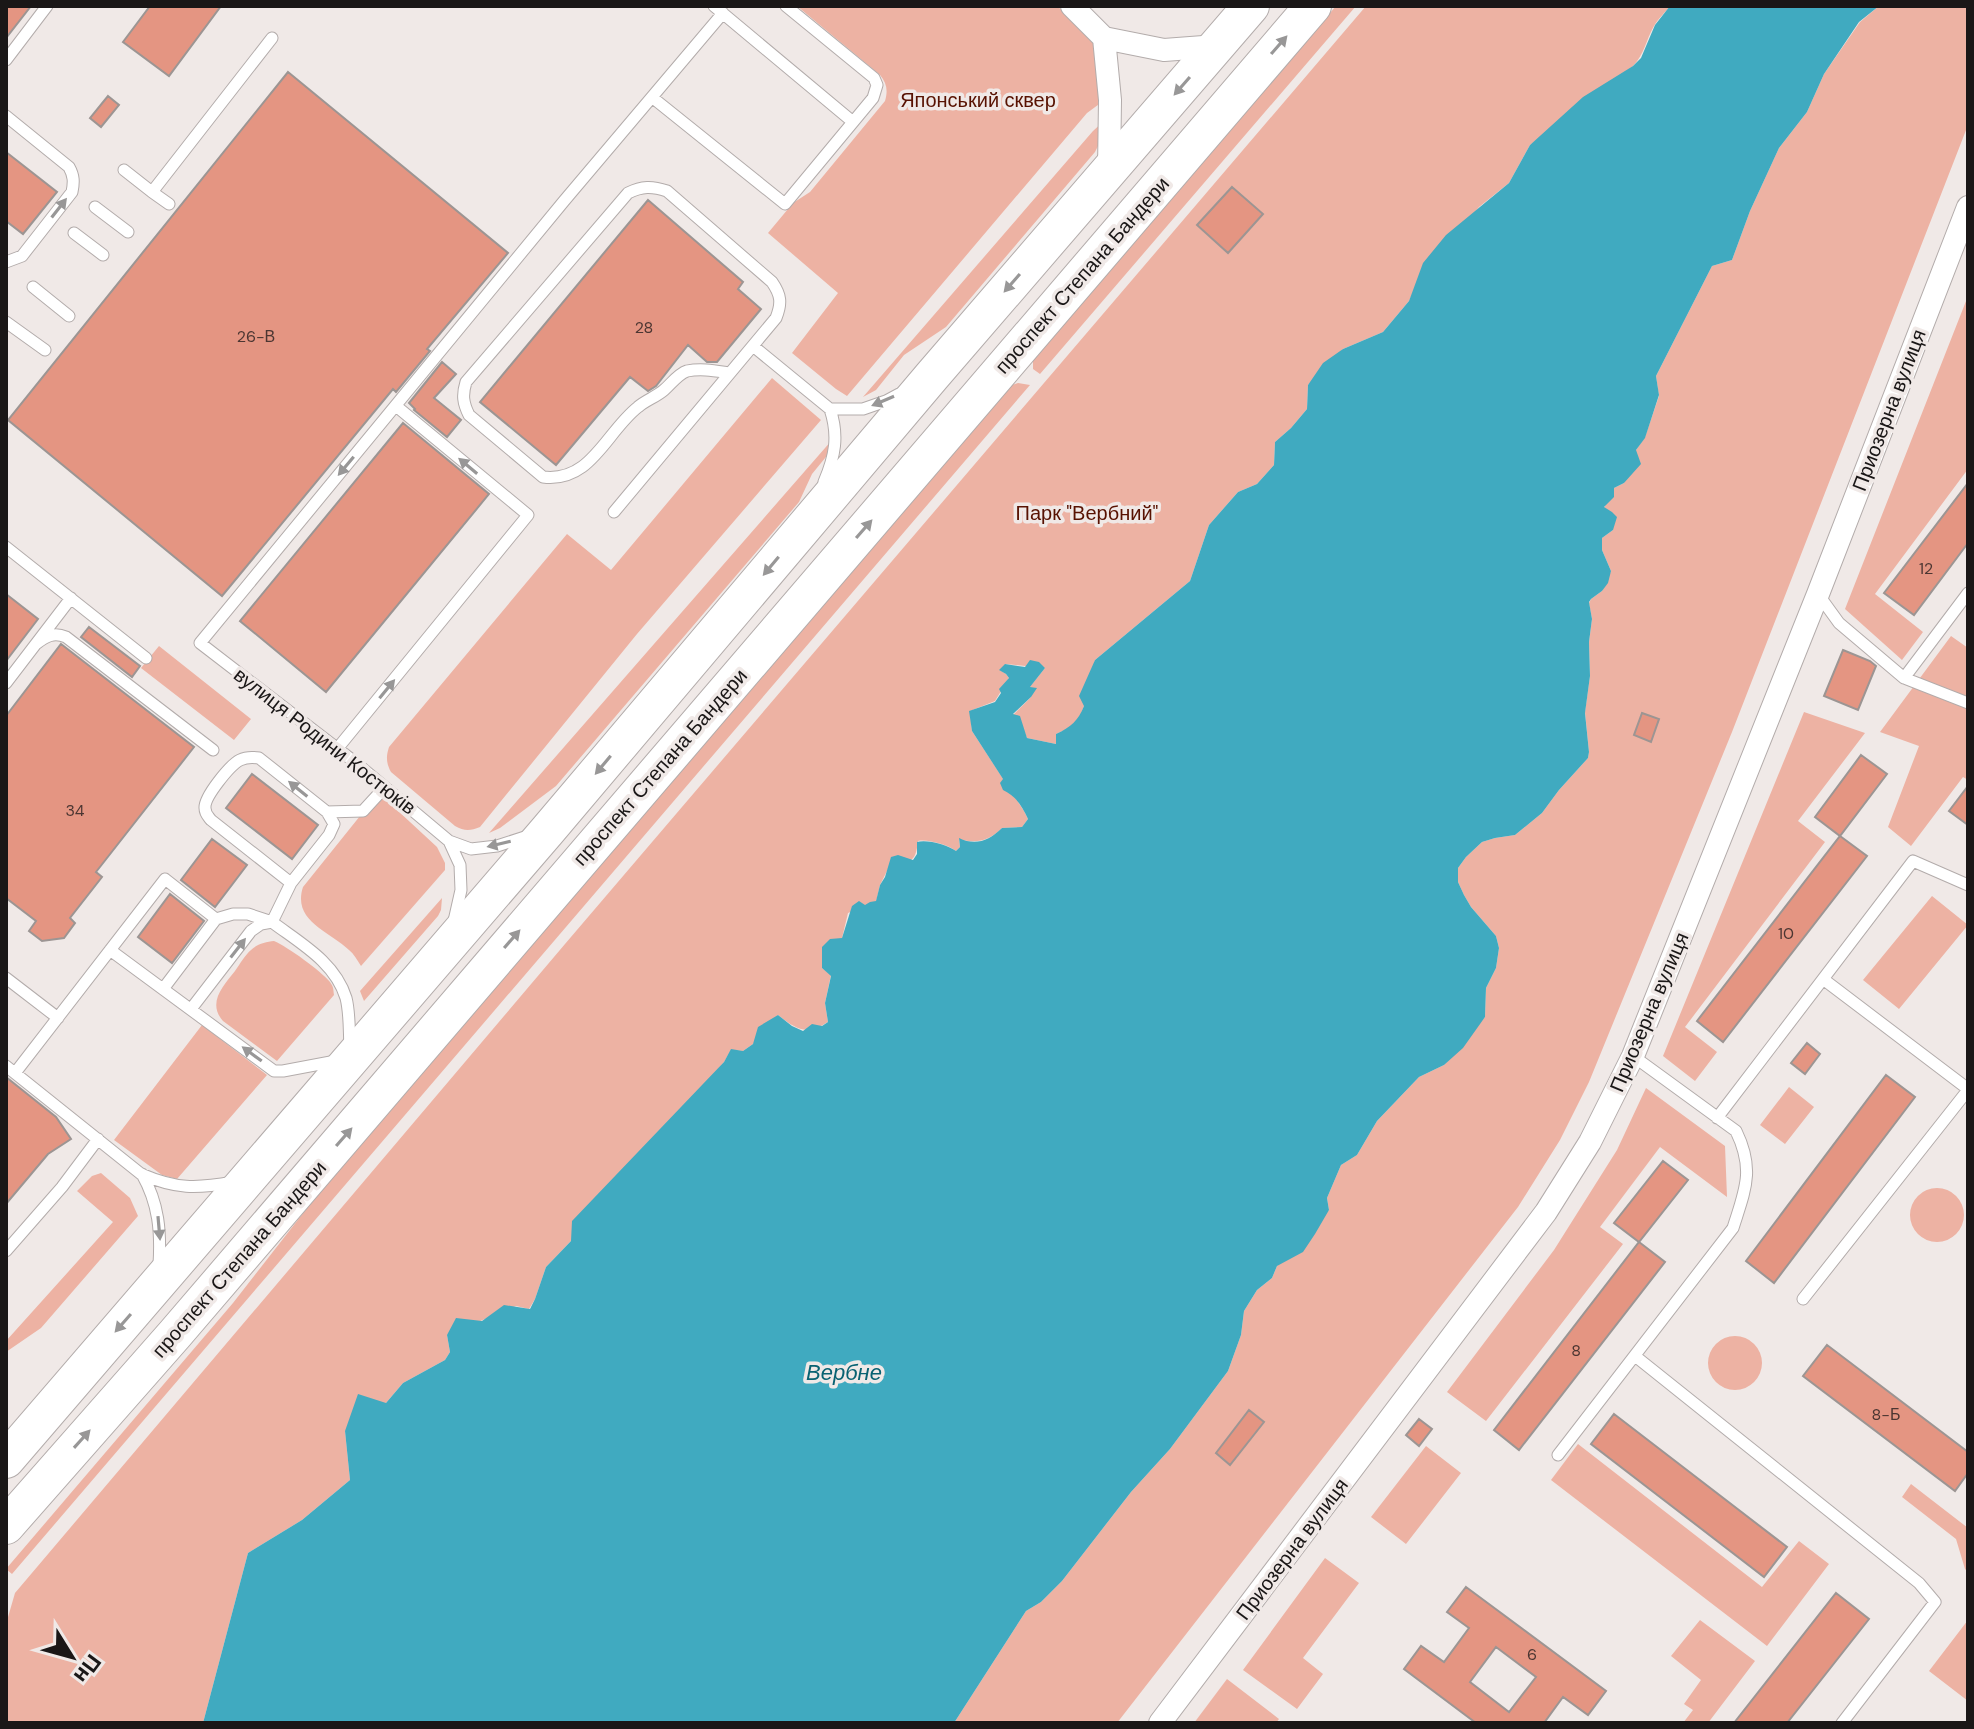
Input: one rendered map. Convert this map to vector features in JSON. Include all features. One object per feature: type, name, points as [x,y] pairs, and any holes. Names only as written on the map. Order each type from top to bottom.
[{"type":"main road","points":[[6,1460],[1251,6]]},
{"type":"main road","name":"проспект Степана Бандери","points":[[6,1526],[175,1334],[1313,6]]},
{"type":"street","points":[[1072,6],[1104,38],[1164,50],[1217,46]]},
{"type":"street","points":[[1104,38],[1110,100],[1109,169]]},
{"type":"street","name":"Приозерна вулиця","points":[[1160,1723],[1546,1212],[1590,1142],[1633,1056],[1818,594],[1968,207]]},
{"type":"lane","points":[[6,60],[47,6]]},
{"type":"lane","points":[[653,98],[785,204],[873,98],[877,85],[874,78],[786,6]]},
{"type":"lane","points":[[337,749],[528,515],[396,406],[653,98],[719,10],[853,122]]},
{"type":"lane","points":[[152,192],[272,38]]},
{"type":"lane","points":[[6,116],[69,167],[74,183],[72,192],[22,256],[6,262]]},
{"type":"lane","points":[[124,170],[169,204]]},
{"type":"lane","points":[[614,512],[776,318],[780,307],[780,293],[772,282],[667,191],[654,186],[639,187],[628,193],[466,382],[464,406],[469,415],[543,477],[555,478],[569,475],[585,466],[637,407],[661,393],[683,372],[702,369],[730,373]]},
{"type":"lane","points":[[95,207],[128,232]]},
{"type":"lane","points":[[74,233],[103,255]]},
{"type":"lane","points":[[33,287],[69,316]]},
{"type":"lane","points":[[6,322],[45,350]]},
{"type":"lane","points":[[753,346],[830,409],[863,409],[886,401],[932,376]]},
{"type":"lane","name":"вулиця Родини Костюків","points":[[396,406],[200,643],[385,787],[449,841]]},
{"type":"lane","points":[[809,522],[834,458],[830,409]]},
{"type":"lane","points":[[6,547],[146,658]]},
{"type":"lane","points":[[1904,678],[1968,593]]},
{"type":"lane","points":[[1818,594],[1839,623],[1904,678],[1968,703]]},
{"type":"lane","points":[[6,683],[71,598]]},
{"type":"lane","points":[[36,644],[44,637],[66,637],[213,750]]},
{"type":"lane","points":[[272,922],[291,883],[329,835],[334,824],[327,812],[259,758],[241,760],[231,767],[206,799],[206,814],[291,883]]},
{"type":"lane","points":[[327,812],[363,811],[385,787]]},
{"type":"lane","points":[[449,841],[471,849],[497,846],[548,830]]},
{"type":"lane","points":[[449,841],[460,862],[461,877],[449,946]]},
{"type":"lane","points":[[1717,1118],[1913,861],[1968,885]]},
{"type":"lane","points":[[216,919],[165,879],[58,1018],[11,1070],[141,1174],[184,1187],[232,1182],[250,1175]]},
{"type":"lane","points":[[110,950],[274,1071],[351,1058],[346,999],[336,976],[326,963],[272,922],[248,914],[216,919],[163,989]]},
{"type":"lane","points":[[191,1009],[251,931],[261,924],[272,922]]},
{"type":"lane","points":[[6,978],[58,1018]]},
{"type":"lane","points":[[1803,1299],[1968,1090],[1823,979]]},
{"type":"lane","points":[[1558,1455],[1733,1228],[1748,1171],[1744,1148],[1736,1131],[1633,1056]]},
{"type":"lane","points":[[6,1251],[62,1187],[98,1139]]},
{"type":"lane","points":[[141,1174],[153,1195],[159,1216],[160,1265],[156,1285]]},
{"type":"lane","points":[[1635,1356],[1919,1583],[1935,1602],[1842,1723]]},
{"type":"green space","name":"Японський сквер","points":[[797,6],[1057,6],[1086,31],[1093,43],[1102,102],[1087,113],[847,396],[792,353],[838,293],[768,233],[793,203],[810,192],[885,101],[886,87],[880,75]]},
{"type":"green space","points":[[1336,6],[1356,6],[1040,374],[1033,369],[1033,359]]},
{"type":"green space","name":"Парк \"Вербний\"","points":[[1366,6],[1671,6],[1656,23],[1633,66],[1530,145],[1509,183],[1479,207],[1383,332],[1343,349],[1308,385],[1307,409],[1275,442],[1274,465],[1257,484],[1238,492],[1209,525],[1190,581],[1095,660],[1079,719],[1056,734],[1056,744],[1027,738],[1013,715],[1031,697],[1029,688],[1045,668],[1006,664],[1000,670],[1009,678],[995,701],[970,711],[972,731],[1024,811],[1028,819],[1022,827],[1002,828],[982,840],[959,839],[960,847],[956,851],[938,843],[918,841],[911,860],[890,865],[876,902],[848,913],[842,938],[822,958],[822,968],[831,975],[825,1003],[828,1022],[807,1030],[790,1024],[778,1015],[753,1044],[743,1051],[731,1050],[724,1062],[546,1267],[529,1309],[516,1306],[447,1335],[450,1352],[445,1360],[403,1383],[386,1403],[345,1431],[350,1480],[302,1520],[248,1553],[203,1723],[6,1723],[6,1624],[15,1593]]},
{"type":"green space","points":[[1879,6],[1968,6],[1968,125],[1732,732],[1589,1082],[1560,1140],[1518,1207],[1117,1723],[954,1723],[1026,1611],[1041,1602],[1062,1581],[1131,1492],[1170,1449],[1228,1371],[1241,1335],[1244,1311],[1257,1290],[1272,1278],[1277,1266],[1329,1210],[1327,1198],[1341,1165],[1357,1155],[1377,1121],[1419,1077],[1444,1065],[1485,1017],[1486,988],[1496,968],[1499,948],[1496,936],[1464,895],[1458,882],[1458,868],[1482,842],[1515,835],[1542,813],[1588,758],[1585,712],[1590,676],[1592,619],[1589,603],[1602,591],[1611,571],[1602,550],[1602,538],[1613,530],[1604,508],[1614,488],[1624,483],[1636,450],[1645,437],[1659,396],[1656,376],[1712,266],[1732,260],[1779,148],[1807,112],[1824,74],[1860,22]]},
{"type":"green space","points":[[1105,120],[1095,152],[946,327],[904,355],[876,390],[863,397],[1093,131]]},
{"type":"green space","points":[[1968,296],[1968,469],[1875,594],[1923,632],[1902,660],[1845,609]]},
{"type":"green space","points":[[772,378],[821,420],[637,634],[480,827],[467,830],[455,826],[391,772],[387,760],[389,747],[567,534],[611,570]]},
{"type":"green space","points":[[1018,383],[1030,385],[12,1574],[6,1569],[233,1303],[336,1171],[1009,386]]},
{"type":"green space","points":[[832,440],[830,452],[812,474],[799,502],[556,786],[489,833]]},
{"type":"green space","points":[[1951,636],[1968,648],[1968,780],[1963,777],[1911,846],[1888,827],[1919,746],[1880,732]]},
{"type":"green space","points":[[159,646],[251,719],[234,740],[141,668]]},
{"type":"green space","points":[[1804,712],[1865,733],[1798,821],[1825,842],[1685,1027],[1717,1052],[1695,1081],[1663,1056]]},
{"type":"green space","points":[[383,797],[437,847],[445,870],[361,966],[351,952],[307,917],[301,899],[303,887],[360,816],[367,815]]},
{"type":"green space","points":[[1932,896],[1968,925],[1899,1009],[1863,980]]},
{"type":"green space","points":[[442,898],[438,916],[364,1001],[360,991]]},
{"type":"green space","points":[[274,941],[326,977],[334,995],[277,1061],[223,1021],[216,1008],[218,995],[247,954],[259,945]]},
{"type":"green space","points":[[202,1025],[267,1075],[177,1179],[162,1175],[114,1140]]},
{"type":"green space","points":[[1789,1087],[1814,1107],[1785,1144],[1760,1125]]},
{"type":"green space","points":[[1646,1088],[1725,1146],[1727,1197],[1660,1147],[1600,1227],[1623,1244],[1486,1421],[1447,1392],[1554,1250],[1617,1150]]},
{"type":"green space","points":[[101,1173],[130,1198],[138,1216],[41,1328],[6,1352],[6,1341],[113,1222],[77,1191],[92,1176]]},
{"type":"green space","points":[[1937,1188],[1956,1196],[1964,1215],[1956,1234],[1937,1242],[1918,1234],[1910,1215],[1918,1196]]},
{"type":"green space","points":[[1735,1336],[1754,1344],[1762,1363],[1754,1382],[1735,1390],[1716,1382],[1708,1363],[1716,1344]]},
{"type":"green space","points":[[1578,1444],[1762,1587],[1799,1541],[1829,1564],[1767,1646],[1551,1480]]},
{"type":"green space","points":[[1426,1446],[1461,1473],[1406,1544],[1371,1517]]},
{"type":"green space","points":[[1911,1484],[1968,1528],[1968,1572],[1956,1539],[1902,1497]]},
{"type":"green space","points":[[1325,1558],[1359,1583],[1303,1658],[1323,1674],[1297,1709],[1243,1670]]},
{"type":"green space","points":[[1700,1620],[1755,1661],[1708,1723],[1683,1723],[1693,1710],[1684,1704],[1701,1680],[1671,1656]]},
{"type":"green space","points":[[1968,1620],[1968,1701],[1929,1671]]},
{"type":"green space","points":[[1227,1679],[1279,1719],[1276,1723],[1194,1723]]},
{"type":"water","name":"Вербне","points":[[1670,6],[1879,6],[1859,22],[1824,74],[1807,112],[1779,148],[1732,260],[1712,266],[1656,376],[1659,395],[1645,438],[1636,450],[1641,464],[1624,483],[1614,488],[1614,497],[1604,507],[1617,517],[1613,530],[1602,538],[1602,550],[1611,571],[1608,583],[1589,602],[1592,619],[1590,676],[1585,713],[1588,758],[1542,813],[1515,835],[1482,842],[1458,868],[1458,882],[1464,895],[1496,936],[1499,948],[1496,968],[1486,988],[1485,1017],[1463,1048],[1444,1065],[1419,1077],[1377,1121],[1357,1155],[1341,1165],[1327,1198],[1329,1210],[1315,1234],[1303,1252],[1277,1266],[1272,1278],[1257,1290],[1244,1311],[1241,1335],[1228,1371],[1170,1449],[1131,1492],[1062,1581],[1041,1602],[1026,1611],[954,1723],[203,1723],[248,1553],[302,1520],[350,1480],[345,1431],[358,1394],[386,1403],[403,1383],[445,1360],[450,1352],[447,1335],[456,1318],[482,1321],[504,1305],[530,1309],[546,1267],[571,1241],[572,1221],[724,1062],[731,1049],[743,1051],[753,1044],[758,1027],[778,1015],[803,1031],[812,1024],[822,1026],[828,1022],[825,1003],[831,976],[822,968],[822,947],[830,939],[842,938],[852,906],[859,901],[865,905],[876,901],[891,857],[898,855],[913,860],[917,854],[917,842],[937,843],[956,851],[960,847],[959,838],[971,842],[982,841],[1002,828],[1022,827],[1028,819],[1012,795],[1003,790],[1000,783],[1003,779],[972,731],[969,711],[995,702],[1001,693],[999,689],[1009,678],[999,670],[1005,664],[1025,667],[1030,660],[1039,662],[1045,668],[1030,687],[1037,688],[1031,697],[1013,714],[1020,716],[1027,738],[1056,744],[1056,734],[1073,723],[1082,711],[1084,706],[1079,696],[1095,660],[1190,581],[1209,525],[1238,492],[1257,484],[1274,465],[1275,442],[1307,409],[1308,385],[1323,363],[1343,349],[1383,332],[1409,301],[1423,263],[1446,235],[1509,183],[1530,145],[1583,97],[1641,58],[1655,25]]},
{"type":"building","points":[[6,6],[31,6],[6,38]]},
{"type":"building","points":[[150,6],[221,6],[169,76],[123,42]]},
{"type":"building","points":[[288,72],[508,253],[427,349],[430,351],[396,392],[393,389],[222,596],[8,420]]},
{"type":"building","points":[[108,96],[119,105],[101,127],[90,118]]},
{"type":"building","points":[[6,152],[57,192],[23,234],[6,221]]},
{"type":"building","points":[[1232,187],[1263,214],[1228,253],[1197,225]]},
{"type":"building","points":[[648,200],[743,282],[738,289],[761,309],[717,362],[707,362],[688,345],[656,386],[648,391],[630,377],[556,465],[480,402]]},
{"type":"building","points":[[442,362],[456,374],[434,398],[461,420],[447,437],[409,403]]},
{"type":"building","points":[[403,423],[489,494],[326,692],[240,621]]},
{"type":"building","points":[[1968,483],[1968,543],[1914,615],[1884,593]]},
{"type":"building","points":[[6,594],[38,619],[6,661]]},
{"type":"building","points":[[89,627],[140,666],[132,677],[81,637]]},
{"type":"building","points":[[61,644],[194,747],[96,872],[102,877],[70,918],[75,923],[64,938],[42,941],[29,931],[36,921],[6,898],[6,716]]},
{"type":"building","points":[[1843,650],[1876,666],[1858,710],[1824,696]]},
{"type":"building","points":[[1642,713],[1659,719],[1651,742],[1634,735]]},
{"type":"building","points":[[1861,755],[1887,774],[1840,836],[1815,817]]},
{"type":"building","points":[[252,774],[318,825],[292,859],[226,808]]},
{"type":"building","points":[[1968,786],[1968,825],[1949,811]]},
{"type":"building","points":[[1840,836],[1867,856],[1723,1042],[1697,1021]]},
{"type":"building","points":[[212,839],[247,865],[215,907],[181,880]]},
{"type":"building","points":[[170,894],[204,921],[172,963],[138,937]]},
{"type":"building","points":[[1807,1043],[1820,1054],[1805,1074],[1791,1063]]},
{"type":"building","points":[[1886,1075],[1915,1097],[1774,1283],[1746,1261]]},
{"type":"building","points":[[6,1077],[56,1117],[71,1139],[48,1154],[6,1204]]},
{"type":"building","points":[[1663,1161],[1688,1180],[1639,1242],[1614,1223]]},
{"type":"building","points":[[1639,1242],[1665,1262],[1519,1450],[1494,1430]]},
{"type":"building","points":[[1827,1345],[1968,1452],[1968,1473],[1955,1491],[1803,1376]]},
{"type":"building","points":[[1249,1410],[1264,1422],[1230,1465],[1216,1453]]},
{"type":"building","points":[[1614,1414],[1787,1547],[1764,1577],[1591,1444]]},
{"type":"building","points":[[1419,1419],[1432,1429],[1419,1446],[1406,1435]]},
{"type":"building","points":[[1466,1587],[1606,1691],[1588,1715],[1563,1697],[1544,1723],[1476,1723],[1404,1669],[1421,1646],[1444,1662],[1469,1628],[1447,1612]],"holes":[[[1496,1647],[1536,1677],[1509,1712],[1470,1682]]]},
{"type":"building","points":[[1836,1593],[1869,1619],[1787,1723],[1734,1723]]}]
